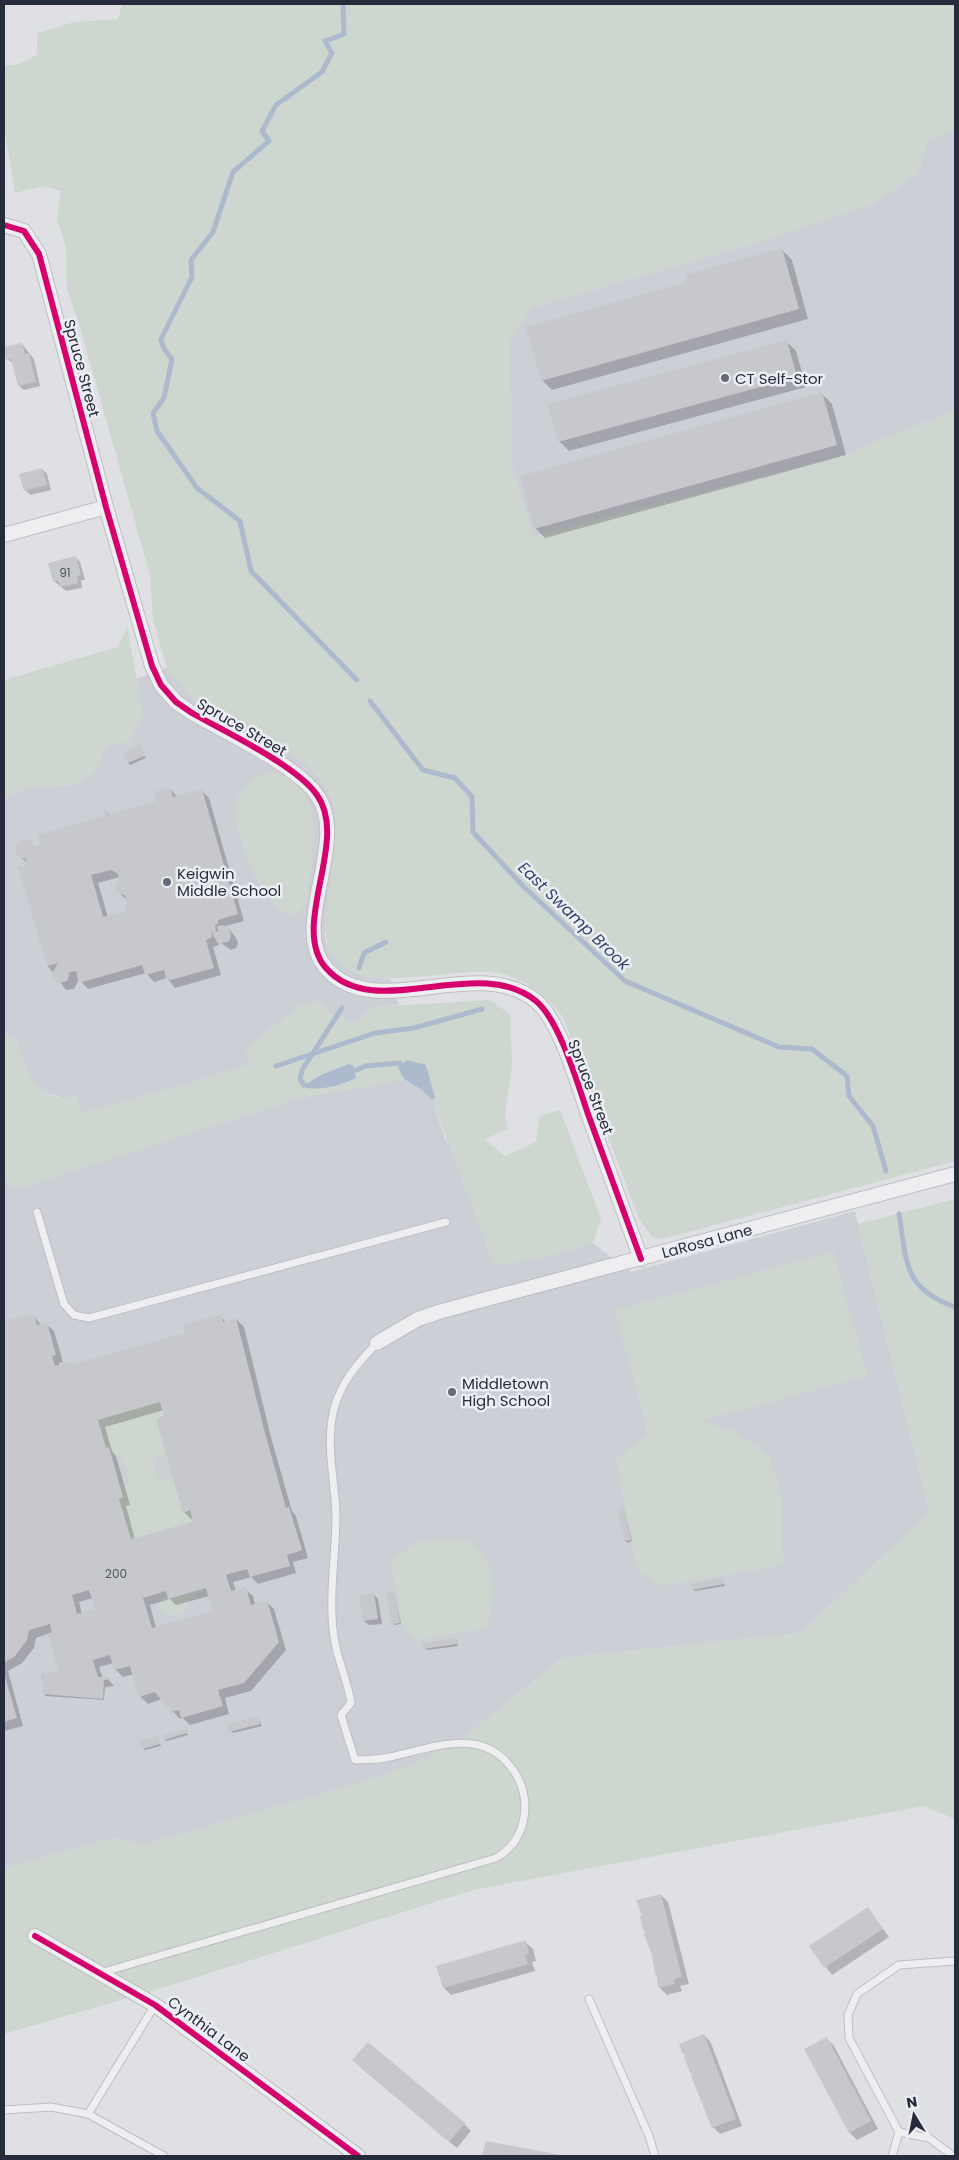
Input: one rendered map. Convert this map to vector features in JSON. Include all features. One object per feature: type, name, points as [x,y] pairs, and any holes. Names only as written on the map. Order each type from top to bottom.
[{"type":"street","name":"Spruce Street","points":[[4,225],[24,231],[39,254],[106,507],[152,666],[161,685],[176,702],[192,714],[297,774],[320,801],[324,814],[326,841],[314,918],[314,935],[316,952],[323,965],[343,981],[365,988],[382,990],[482,982],[506,986],[537,1002],[547,1014],[568,1057],[641,1259]]},
{"type":"street","points":[[4,535],[106,507]]},
{"type":"street","name":"LaRosa Lane","points":[[377,1343],[404,1326],[442,1311],[955,1174]]},
{"type":"street","name":"Cynthia Lane","points":[[35,1936],[155,2005],[358,2156]]},
{"type":"lane","points":[[37,1212],[64,1304],[74,1315],[89,1318],[446,1222]]},
{"type":"lane","points":[[99,1973],[496,1858],[508,1851],[517,1840],[524,1821],[523,1790],[514,1770],[496,1750],[468,1743],[440,1743],[388,1758],[355,1760],[341,1715],[351,1704],[336,1647],[332,1623],[336,1516],[330,1459],[333,1411],[339,1393],[352,1371],[377,1343]]},
{"type":"lane","points":[[892,2156],[899,2132],[849,2038],[848,2015],[856,1994],[900,1965],[955,1962]]},
{"type":"lane","points":[[589,1999],[649,2136],[655,2156]]},
{"type":"lane","points":[[88,2114],[155,2005]]},
{"type":"lane","points":[[4,2110],[51,2107],[88,2114],[164,2156]]},
{"type":"lane","points":[[899,2132],[929,2138],[953,2156]]},
{"type":"shaded area","points":[[955,4],[955,130],[928,139],[918,173],[872,204],[759,242],[532,307],[509,341],[512,466],[533,537],[839,457],[955,411],[955,1161],[662,1239],[652,1237],[639,1219],[563,1017],[542,995],[517,979],[498,973],[476,972],[393,978],[367,976],[346,968],[331,952],[325,926],[335,843],[336,815],[334,803],[322,780],[312,769],[298,758],[204,707],[184,691],[167,668],[153,620],[150,575],[79,324],[67,289],[66,247],[57,219],[61,191],[42,186],[15,193],[4,128],[4,66],[19,64],[37,55],[37,33],[74,22],[118,19],[122,5]]},
{"type":"shaded area","points":[[955,130],[955,411],[839,457],[533,537],[512,466],[509,341],[532,307],[759,242],[872,204],[918,173],[928,139]]},
{"type":"shaded area","points":[[127,627],[143,713],[130,741],[106,746],[95,771],[75,784],[23,789],[4,797],[4,680],[118,647]]},
{"type":"shaded area","name":"Keigwin Middle School","points":[[167,668],[195,701],[298,758],[310,767],[327,787],[335,807],[338,828],[325,926],[325,941],[341,964],[367,977],[390,979],[399,1005],[372,1007],[355,1023],[329,1012],[318,1001],[250,1065],[83,1114],[64,1098],[43,1092],[29,1077],[16,1041],[4,1035],[4,797],[23,789],[75,784],[95,771],[106,746],[143,713],[136,679]]},
{"type":"shaded area","points":[[268,773],[288,778],[302,789],[310,804],[313,823],[312,864],[306,900],[301,910],[290,915],[279,909],[259,884],[244,849],[236,817],[236,804],[243,788],[257,777]]},
{"type":"shaded area","points":[[490,1000],[510,1014],[512,1065],[505,1115],[508,1129],[485,1139],[505,1156],[536,1142],[540,1116],[560,1110],[601,1219],[593,1243],[536,1260],[494,1265],[432,1100],[422,1090],[404,1079],[300,1098],[18,1189],[4,1180],[4,1035],[16,1040],[29,1075],[42,1091],[51,1096],[63,1098],[77,1096],[83,1114],[250,1065],[246,1049],[298,1006],[318,1001],[329,1012],[355,1023],[372,1007]]},
{"type":"shaded area","name":"Middletown High School","points":[[404,1079],[422,1090],[432,1100],[445,1139],[536,1260],[593,1243],[631,1272],[855,1211],[930,1512],[801,1633],[563,1658],[462,1739],[425,1760],[369,1780],[143,1845],[113,1838],[4,1869],[4,1180],[18,1188],[300,1098]]},
{"type":"shaded area","points":[[955,1199],[955,1819],[924,1806],[473,1890],[169,1986],[4,2034],[4,1869],[113,1838],[143,1845],[369,1780],[425,1760],[462,1739],[563,1658],[801,1633],[930,1512],[858,1224]]},
{"type":"shaded area","points":[[834,1252],[867,1376],[700,1421],[733,1430],[769,1456],[782,1497],[783,1565],[660,1586],[636,1569],[616,1459],[648,1434],[615,1310]]},
{"type":"shaded area","points":[[160,1402],[164,1416],[156,1419],[166,1455],[154,1458],[154,1471],[161,1482],[173,1478],[183,1512],[190,1510],[193,1522],[131,1539],[119,1499],[123,1497],[121,1488],[129,1485],[129,1471],[120,1456],[112,1458],[109,1447],[106,1448],[98,1420]]},
{"type":"shaded area","points":[[443,1539],[467,1541],[478,1548],[486,1557],[493,1579],[490,1617],[487,1628],[416,1640],[403,1630],[391,1560],[416,1543]]},
{"type":"shaded area","points":[[206,1588],[207,1591],[202,1591],[192,1596],[188,1607],[182,1613],[171,1616],[161,1612],[159,1602],[162,1599]]},
{"type":"water","points":[[407,1060],[426,1065],[435,1098],[432,1100],[422,1090],[404,1079],[398,1067]]},
{"type":"water","points":[[349,1064],[354,1066],[356,1078],[325,1088],[306,1088],[304,1085],[323,1074]]},
{"type":"building","points":[[782,248],[799,309],[541,381],[526,327],[687,282],[685,275]]},
{"type":"building","points":[[787,340],[797,377],[558,442],[547,404]]},
{"type":"building","points":[[22,343],[25,354],[29,353],[36,382],[18,386],[11,359],[6,360],[4,347]]},
{"type":"building","points":[[822,392],[837,445],[534,529],[520,476]]},
{"type":"building","points":[[42,468],[47,485],[24,491],[19,474]]},
{"type":"building","points":[[76,556],[81,575],[77,576],[78,583],[60,587],[58,580],[53,582],[48,563]]},
{"type":"building","points":[[141,745],[145,756],[127,763],[123,753]]},
{"type":"building","points":[[170,787],[173,797],[202,789],[238,914],[218,920],[218,924],[215,925],[216,931],[211,933],[212,937],[206,940],[214,968],[167,981],[164,970],[145,975],[142,965],[79,983],[76,971],[70,972],[67,981],[58,983],[51,976],[58,963],[47,966],[18,867],[27,865],[25,858],[20,858],[15,851],[17,843],[24,839],[32,842],[33,846],[40,845],[37,835],[104,816],[103,811],[107,810],[108,815],[156,801],[154,792]],"holes":[[[111,870],[118,874],[120,879],[116,885],[116,890],[119,894],[125,895],[127,904],[123,912],[103,917],[91,875]]]},
{"type":"building","points":[[223,925],[228,927],[231,935],[229,941],[217,942],[212,933],[218,931],[217,926]]},
{"type":"building","points":[[34,1314],[37,1325],[47,1322],[56,1355],[52,1356],[55,1366],[69,1362],[70,1365],[185,1333],[183,1325],[221,1314],[223,1322],[236,1318],[286,1508],[289,1507],[302,1550],[287,1555],[290,1566],[250,1577],[247,1569],[226,1575],[231,1591],[246,1587],[251,1605],[267,1600],[279,1642],[244,1683],[218,1690],[223,1706],[181,1718],[179,1710],[171,1712],[155,1692],[139,1697],[130,1666],[114,1670],[110,1655],[93,1660],[98,1677],[107,1677],[107,1680],[104,1680],[103,1699],[42,1694],[43,1676],[40,1677],[41,1673],[53,1673],[52,1671],[58,1670],[48,1635],[52,1634],[50,1624],[29,1630],[27,1640],[15,1656],[4,1663],[4,1320]],"holes":[[[160,1402],[164,1416],[156,1419],[183,1513],[190,1510],[193,1522],[131,1539],[119,1499],[123,1497],[109,1447],[106,1448],[98,1420]],[[206,1588],[212,1611],[152,1628],[143,1598],[166,1591],[168,1599]],[[89,1590],[95,1609],[77,1614],[72,1595]]]},
{"type":"building","points":[[624,1508],[631,1540],[624,1541],[617,1510]]},
{"type":"building","points":[[723,1578],[724,1584],[692,1590],[691,1584]]},
{"type":"building","points":[[394,1592],[400,1623],[392,1624],[386,1593]]},
{"type":"building","points":[[374,1593],[378,1619],[363,1621],[359,1595]]},
{"type":"building","points":[[456,1638],[457,1644],[423,1649],[423,1643]]},
{"type":"building","points":[[4,1673],[17,1718],[4,1722]]},
{"type":"building","points":[[258,1716],[260,1724],[229,1732],[227,1724]]},
{"type":"building","points":[[186,1729],[187,1733],[164,1740],[162,1735]]},
{"type":"building","points":[[158,1736],[160,1744],[142,1749],[140,1741]]},
{"type":"building","points":[[661,1894],[682,1977],[674,1979],[675,1984],[658,1988],[652,1955],[644,1934],[646,1931],[643,1931],[640,1916],[642,1916],[636,1900]]},
{"type":"building","points":[[868,1907],[883,1929],[824,1968],[809,1946]]},
{"type":"building","points":[[526,1940],[529,1954],[525,1955],[528,1964],[443,1988],[436,1966]]},
{"type":"building","points":[[704,2034],[736,2119],[712,2128],[691,2076],[692,2074],[684,2057],[685,2055],[682,2053],[679,2044]]},
{"type":"building","points":[[827,2037],[871,2121],[849,2133],[804,2049]]},
{"type":"building","points":[[368,2042],[465,2123],[449,2142],[352,2060]]},
{"type":"building","points":[[486,2141],[561,2155],[561,2156],[482,2156]]},
{"type":"waterway","name":"East Swamp Brook","points":[[343,4],[344,34],[325,41],[332,53],[322,72],[276,105],[262,131],[269,141],[233,172],[213,232],[191,260],[192,277],[161,339],[164,349],[172,359],[164,398],[153,413],[157,431],[197,488],[240,521],[251,571],[357,680]]},
{"type":"waterway","name":"East Swamp Brook","points":[[370,701],[423,770],[455,778],[472,797],[473,832],[523,886],[625,981],[779,1047],[812,1049],[847,1076],[849,1096],[873,1126],[886,1171]]},
{"type":"waterway","points":[[359,968],[364,953],[386,942]]},
{"type":"waterway","points":[[304,1085],[300,1079],[302,1070],[342,1008]]},
{"type":"waterway","points":[[276,1066],[375,1033],[414,1028],[482,1009]]},
{"type":"waterway","points":[[357,1070],[365,1066],[400,1063]]},
{"type":"waterway","name":"East Swamp Brook","points":[[899,1214],[910,1272],[925,1291],[938,1300],[955,1307]]},
{"type":"cycle path","points":[[4,225],[24,231],[39,254],[106,507],[152,666],[161,685],[176,702],[277,761],[293,772],[317,795],[325,814],[327,836],[314,930],[316,950],[326,968],[346,984],[371,990],[398,990],[485,983],[512,988],[536,1001],[545,1010],[553,1023],[567,1054],[641,1259]]},
{"type":"cycle path","points":[[35,1936],[155,2005],[358,2156]]},
{"type":"place","name":"CT Self-Stor","points":[[725,378]]},
{"type":"place","name":"Keigwin Middle School","points":[[167,882]]},
{"type":"place","name":"Middletown High School","points":[[452,1392]]}]
